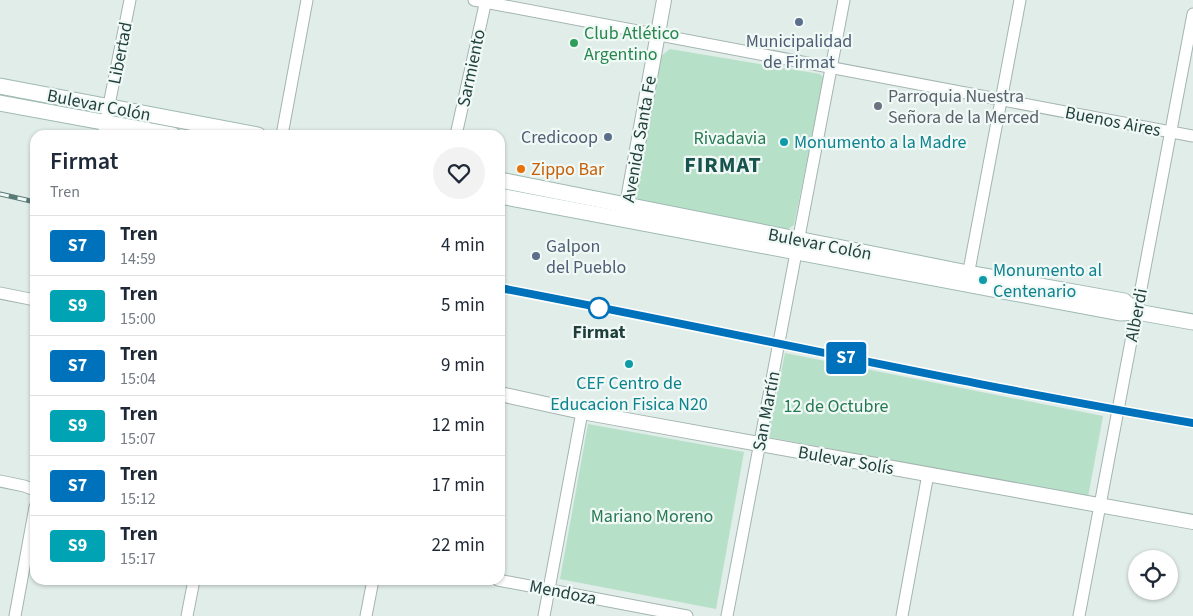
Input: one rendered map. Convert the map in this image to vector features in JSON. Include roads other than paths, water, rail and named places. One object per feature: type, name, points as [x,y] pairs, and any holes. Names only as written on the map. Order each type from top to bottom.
[{"type":"main road","name":"Bulevar Colón","points":[[0,86],[231,130]]},
{"type":"main road","name":"Bulevar Colón","points":[[0,102],[104,129]]},
{"type":"main road","name":"Bulevar Colón","points":[[505,181],[626,212],[967,279],[1124,301],[1137,312],[1193,322]]},
{"type":"main road","name":"Bulevar Colón","points":[[505,197],[626,212]]},
{"type":"street","name":"Libertad","points":[[104,129],[130,0]]},
{"type":"street","points":[[283,130],[307,0]]},
{"type":"street","name":"Avenida Santa Fe","points":[[626,212],[664,0]]},
{"type":"street","name":"San Martín","points":[[728,616],[844,0]]},
{"type":"street","points":[[967,279],[1020,0]]},
{"type":"street","name":"Buenos Aires","points":[[481,1],[1193,136]]},
{"type":"street","name":"Sarmiento","points":[[457,130],[481,1]]},
{"type":"street","name":"Alberdi","points":[[1079,616],[1193,14]]},
{"type":"street","points":[[0,293],[30,299]]},
{"type":"street","name":"Bulevar Solís","points":[[505,395],[582,412],[1193,522]]},
{"type":"street","points":[[544,616],[582,412]]},
{"type":"street","points":[[902,616],[928,474]]},
{"type":"street","points":[[0,481],[30,488]]},
{"type":"street","points":[[15,616],[30,534]]},
{"type":"street","name":"Mendoza","points":[[505,581],[687,616]]},
{"type":"street","points":[[187,616],[193,585]]},
{"type":"street","points":[[366,616],[372,585]]},
{"type":"railway","points":[[0,194],[30,201]]},
{"type":"railway","points":[[505,289],[1019,392],[1193,423]]},
{"type":"train","name":"S7","points":[[505,289],[816,352],[1193,423]]},
{"type":"place","name":"Municipalidad de Firmat","points":[[799,22]]},
{"type":"place","name":"Club Atlético Argentino","points":[[574,43]]},
{"type":"place","name":"Parroquia Nuestra Señora de la Merced","points":[[878,106]]},
{"type":"place","name":"Credicoop","points":[[608,137]]},
{"type":"place","name":"Monumento a la Madre","points":[[784,142]]},
{"type":"place","name":"Zippo Bar","points":[[521,169]]},
{"type":"place","name":"Galpon del Pueblo","points":[[536,256]]},
{"type":"place","name":"Monumento al Centenario","points":[[983,280]]},
{"type":"place","name":"Firmat","points":[[599,308]]},
{"type":"place","name":"CEF Centro de Educacion Fisica N20","points":[[629,364]]},
{"type":"district","name":"FIRMAT","points":[[723,164]]},
{"type":"park label","name":"Rivadavia","points":[[730,138]]},
{"type":"park label","name":"12 de Octubre","points":[[836,406]]},
{"type":"park label","name":"Mariano Moreno","points":[[652,516]]}]
